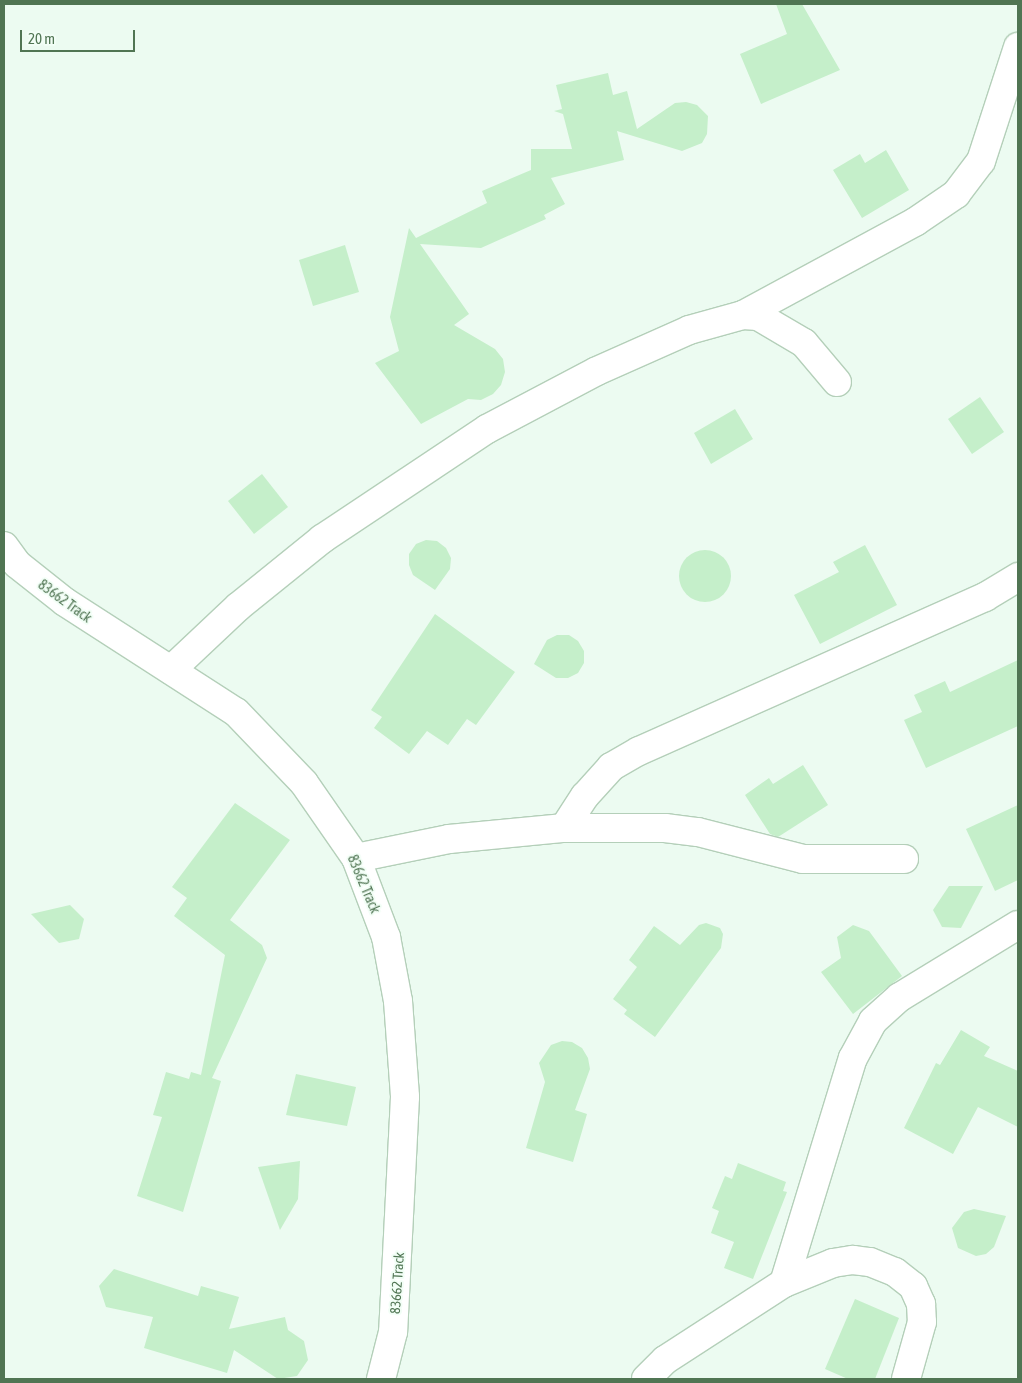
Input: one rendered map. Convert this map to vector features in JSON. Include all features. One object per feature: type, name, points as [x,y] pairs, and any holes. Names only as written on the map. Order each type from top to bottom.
[{"type":"street","points":[[171,670],[239,606],[322,539],[487,428],[597,371],[689,330],[743,315],[915,222],[956,194],[981,161],[1018,47]]},
{"type":"street","points":[[743,315],[758,316],[804,342],[837,382]]},
{"type":"street","name":"83662 Track","points":[[4,546],[16,564],[64,602],[236,712],[304,783],[356,858],[386,937],[398,1001],[405,1097],[393,1332],[381,1379]]},
{"type":"street","points":[[564,828],[585,796],[611,767],[632,755],[841,658],[985,597],[1018,577]]},
{"type":"street","points":[[356,858],[449,839],[564,828],[664,828],[698,832],[803,859],[904,859]]},
{"type":"street","points":[[784,1284],[853,1058],[873,1021],[900,997],[1018,925]]},
{"type":"street","points":[[646,1379],[665,1360],[784,1284],[833,1263],[853,1260],[870,1262],[896,1272],[913,1286],[921,1304],[919,1342],[906,1379]]},
{"type":"building","points":[[776,4],[802,4],[840,70],[761,104],[740,54],[787,34]]},
{"type":"building","points":[[608,73],[613,95],[627,91],[637,129],[675,103],[686,102],[697,105],[708,116],[707,134],[702,143],[682,151],[617,131],[624,160],[551,178],[565,204],[544,215],[546,219],[481,248],[420,244],[469,314],[454,325],[495,349],[503,359],[505,372],[501,385],[493,394],[481,400],[468,399],[421,424],[375,363],[399,351],[390,317],[409,228],[416,238],[487,203],[482,191],[531,170],[531,149],[572,149],[563,114],[554,111],[562,109],[556,85]]},
{"type":"building","points":[[886,150],[909,190],[862,218],[833,170],[860,154],[865,163]]},
{"type":"building","points":[[345,245],[359,292],[313,306],[299,260]]},
{"type":"building","points":[[980,397],[1004,432],[972,454],[948,419]]},
{"type":"building","points":[[735,409],[753,439],[711,464],[694,433]]},
{"type":"building","points":[[262,474],[288,507],[254,534],[228,501]]},
{"type":"building","points":[[426,540],[437,541],[446,548],[451,558],[450,569],[435,590],[413,575],[409,565],[409,554],[416,544]]},
{"type":"building","points":[[865,545],[897,605],[820,644],[794,595],[839,572],[833,562]]},
{"type":"building","points":[[700,550],[710,550],[720,554],[727,561],[731,576],[727,591],[720,598],[710,602],[700,602],[690,598],[683,591],[679,581],[679,571],[683,561],[690,554]]},
{"type":"building","points":[[435,614],[515,672],[476,725],[467,719],[448,745],[427,731],[409,754],[374,728],[382,717],[371,710]]},
{"type":"building","points":[[557,635],[569,635],[578,641],[584,651],[584,663],[578,673],[568,678],[556,678],[534,664],[547,640]]},
{"type":"building","points":[[1018,660],[1018,726],[926,768],[904,720],[922,712],[914,695],[945,681],[950,692]]},
{"type":"building","points":[[803,765],[828,805],[778,837],[770,834],[745,795],[769,778],[773,784]]},
{"type":"building","points":[[235,803],[290,840],[230,920],[262,945],[267,958],[212,1078],[221,1081],[183,1212],[137,1196],[162,1117],[153,1115],[166,1072],[189,1079],[191,1072],[201,1075],[225,955],[174,916],[187,898],[172,887]]},
{"type":"building","points":[[1018,805],[1018,880],[995,891],[966,829]]},
{"type":"building","points":[[949,886],[983,886],[961,928],[942,927],[933,910]]},
{"type":"building","points":[[70,905],[84,919],[79,939],[59,943],[31,914]]},
{"type":"building","points":[[706,923],[720,928],[723,934],[721,948],[655,1037],[624,1014],[627,1010],[613,999],[637,967],[629,960],[654,926],[680,945],[699,925]]},
{"type":"building","points":[[853,925],[869,931],[902,976],[853,1014],[821,972],[841,958],[837,937]]},
{"type":"building","points":[[961,1030],[990,1047],[984,1056],[1018,1071],[1018,1127],[978,1107],[953,1154],[904,1128],[936,1063],[940,1065]]},
{"type":"building","points":[[562,1041],[572,1042],[582,1048],[588,1058],[590,1069],[575,1110],[587,1114],[573,1162],[526,1148],[545,1082],[539,1063],[551,1045]]},
{"type":"building","points":[[296,1074],[356,1087],[347,1126],[286,1115]]},
{"type":"building","points":[[300,1161],[298,1199],[280,1230],[258,1167]]},
{"type":"building","points":[[738,1163],[786,1182],[783,1191],[787,1192],[753,1279],[724,1268],[734,1242],[711,1233],[719,1211],[712,1208],[725,1176],[732,1179]]},
{"type":"building","points":[[974,1209],[1006,1216],[994,1247],[986,1254],[976,1256],[958,1248],[952,1228],[964,1212]]},
{"type":"building","points":[[114,1269],[198,1296],[201,1286],[239,1297],[229,1329],[285,1317],[288,1330],[304,1341],[308,1360],[297,1376],[278,1379],[234,1350],[227,1373],[144,1348],[153,1317],[106,1307],[99,1286]]},
{"type":"building","points":[[855,1299],[899,1318],[875,1379],[848,1379],[825,1369]]}]
